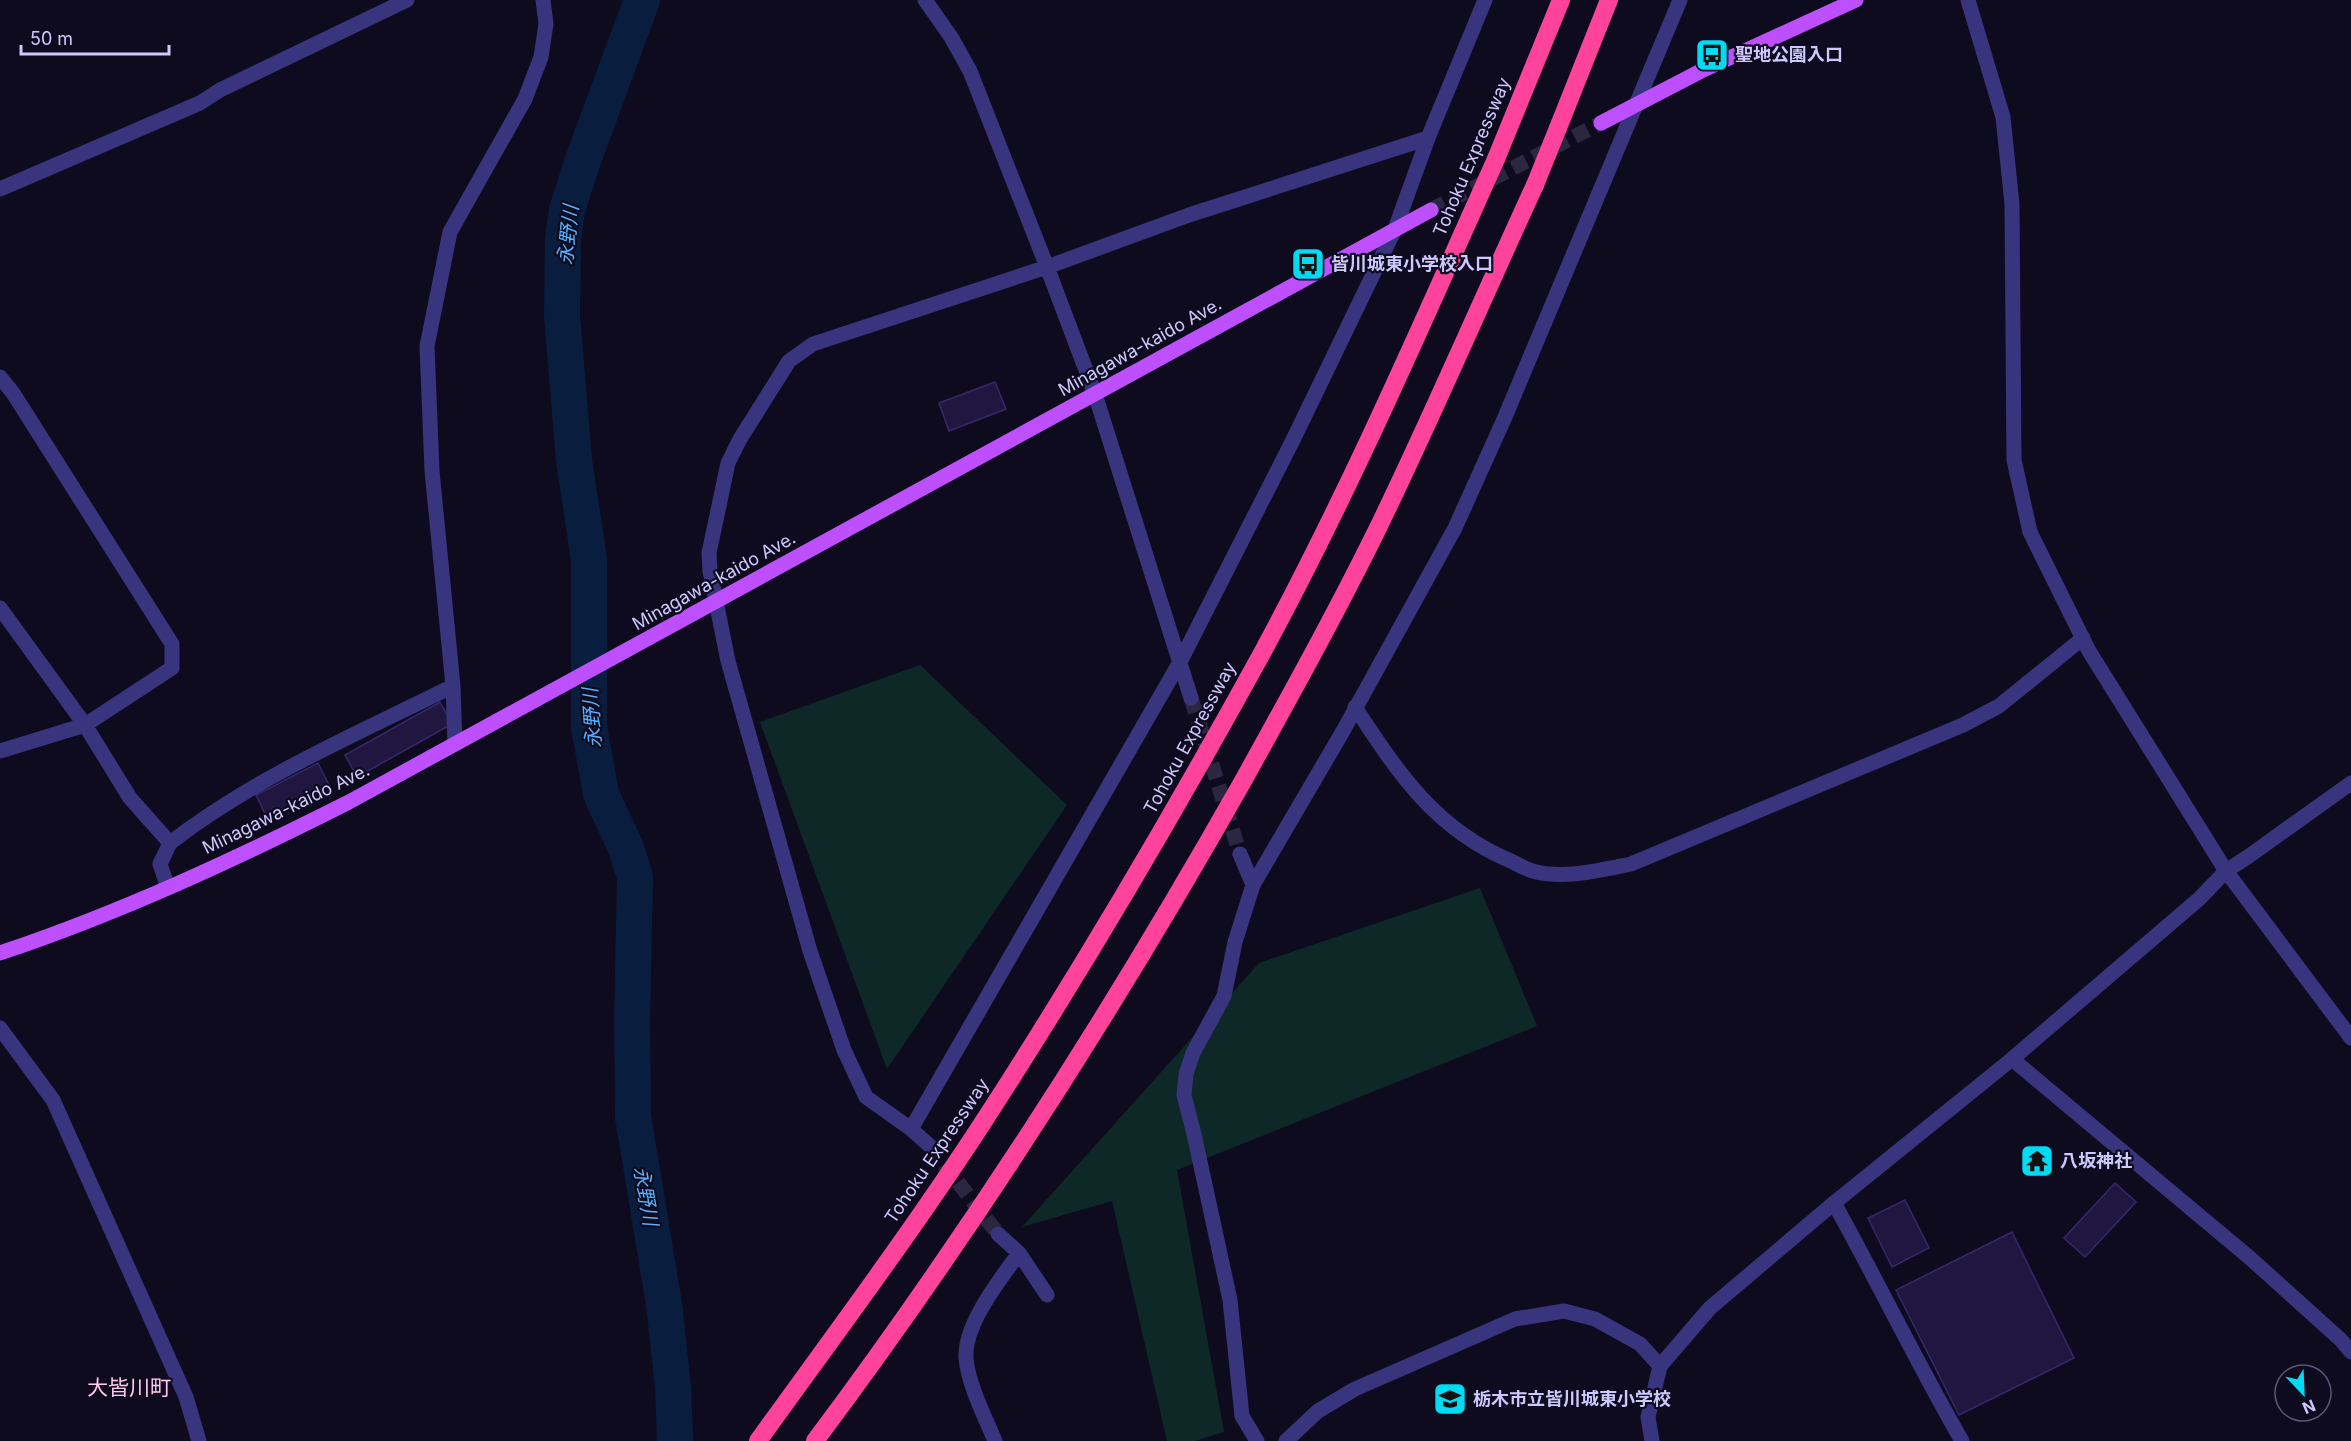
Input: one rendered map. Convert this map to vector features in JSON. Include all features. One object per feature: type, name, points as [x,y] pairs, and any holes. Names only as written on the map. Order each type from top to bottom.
[{"type":"highway","name":"Tohoku Expressway","points":[[758,1441],[979,1129],[1051,1016],[1153,847],[1262,652],[1333,516],[1383,411],[1496,159],[1561,0]]},
{"type":"highway","points":[[815,1441],[930,1280],[1012,1160],[1087,1044],[1192,872],[1304,670],[1377,529],[1535,185],[1610,0]]},
{"type":"main road","points":[[1600,123],[1766,40],[1856,0]]},
{"type":"main road","name":"Minagawa-kaido Ave.","points":[[0,953],[51,936],[168,888],[290,832],[471,736],[1431,210]]},
{"type":"street","points":[[0,189],[200,103],[220,90],[407,0]]},
{"type":"street","points":[[455,744],[453,686],[431,462],[427,346],[450,232],[525,99],[541,57],[546,24],[543,0]]},
{"type":"street","points":[[925,0],[970,71],[1047,267],[1095,394],[1191,698]]},
{"type":"street","points":[[911,1129],[1180,662],[1293,440],[1395,229],[1428,138],[1485,0]]},
{"type":"street","points":[[1257,1441],[1242,1416],[1230,1300],[1184,1095],[1185,1074],[1193,1053],[1224,996],[1235,942],[1253,885],[1455,528],[1510,406],[1680,0]]},
{"type":"street","points":[[1968,0],[2003,117],[2012,204],[2014,460],[2030,532],[2083,638],[2226,871],[2351,1038]]},
{"type":"street","points":[[930,1146],[911,1129],[866,1097],[844,1050],[803,928],[712,604],[709,553],[728,463],[740,439],[789,362],[813,344],[1047,267],[1189,214],[1428,138]]},
{"type":"street","points":[[0,378],[13,393],[172,644],[172,668],[85,726],[0,751]]},
{"type":"street","points":[[0,608],[85,726],[130,798],[170,843]]},
{"type":"street","points":[[1355,707],[1391,762],[1437,815],[1490,853],[1536,872],[1580,874],[1631,864],[1963,724],[1999,706],[2083,638]]},
{"type":"street","points":[[168,888],[160,864],[170,843],[201,819],[290,767],[453,686]]},
{"type":"street","points":[[1652,1441],[1648,1417],[1660,1366],[1710,1308],[1834,1203],[2012,1059],[2199,899],[2226,871],[2351,783]]},
{"type":"street","points":[[1240,854],[1253,885]]},
{"type":"street","points":[[0,1028],[52,1100],[186,1397],[199,1441]]},
{"type":"street","points":[[2012,1059],[2250,1258],[2341,1340],[2351,1352]]},
{"type":"street","points":[[1834,1203],[1962,1441]]},
{"type":"street","points":[[998,1234],[1019,1253],[1047,1295]]},
{"type":"street","points":[[994,1441],[975,1392],[966,1359],[967,1349],[982,1305],[1019,1253]]},
{"type":"street","points":[[1286,1441],[1318,1411],[1355,1389],[1515,1319],[1563,1311],[1595,1319],[1640,1344],[1660,1366]]},
{"type":"green space","points":[[920,665],[1067,805],[887,1069],[760,722]]},
{"type":"green space","points":[[1480,888],[1537,1026],[1177,1170],[1224,1432],[1195,1441],[1167,1441],[1112,1201],[1022,1227],[1259,963]]},
{"type":"building","points":[[995,382],[1006,409],[949,431],[939,403]]},
{"type":"building","points":[[440,702],[452,724],[357,777],[345,755]]},
{"type":"building","points":[[318,763],[329,785],[267,818],[256,795]]},
{"type":"building","points":[[2115,1183],[2136,1202],[2085,1257],[2064,1238]]},
{"type":"building","points":[[1905,1200],[1929,1248],[1892,1267],[1868,1218]]},
{"type":"building","points":[[2012,1232],[2074,1358],[1959,1415],[1896,1290]]},
{"type":"waterway","name":"永野川","points":[[642,0],[567,210],[563,239],[562,315],[574,460],[589,559],[589,727],[601,794],[626,848],[635,877],[632,1020],[633,1117],[664,1304],[673,1387],[675,1441]]},
{"type":"tunnel","points":[[1431,210],[1601,123]]},
{"type":"tunnel","points":[[1191,698],[1240,854]]},
{"type":"tunnel","points":[[930,1146],[998,1234]]},
{"type":"place","name":"聖地公園入口","points":[[1712,55]]},
{"type":"place","name":"皆川城東小学校入口","points":[[1308,264]]},
{"type":"place","name":"八坂神社","points":[[2037,1161]]},
{"type":"place","name":"栃木市立皆川城東小学校","points":[[1450,1399]]},
{"type":"district","name":"大皆川町","points":[[129,1388]]}]
